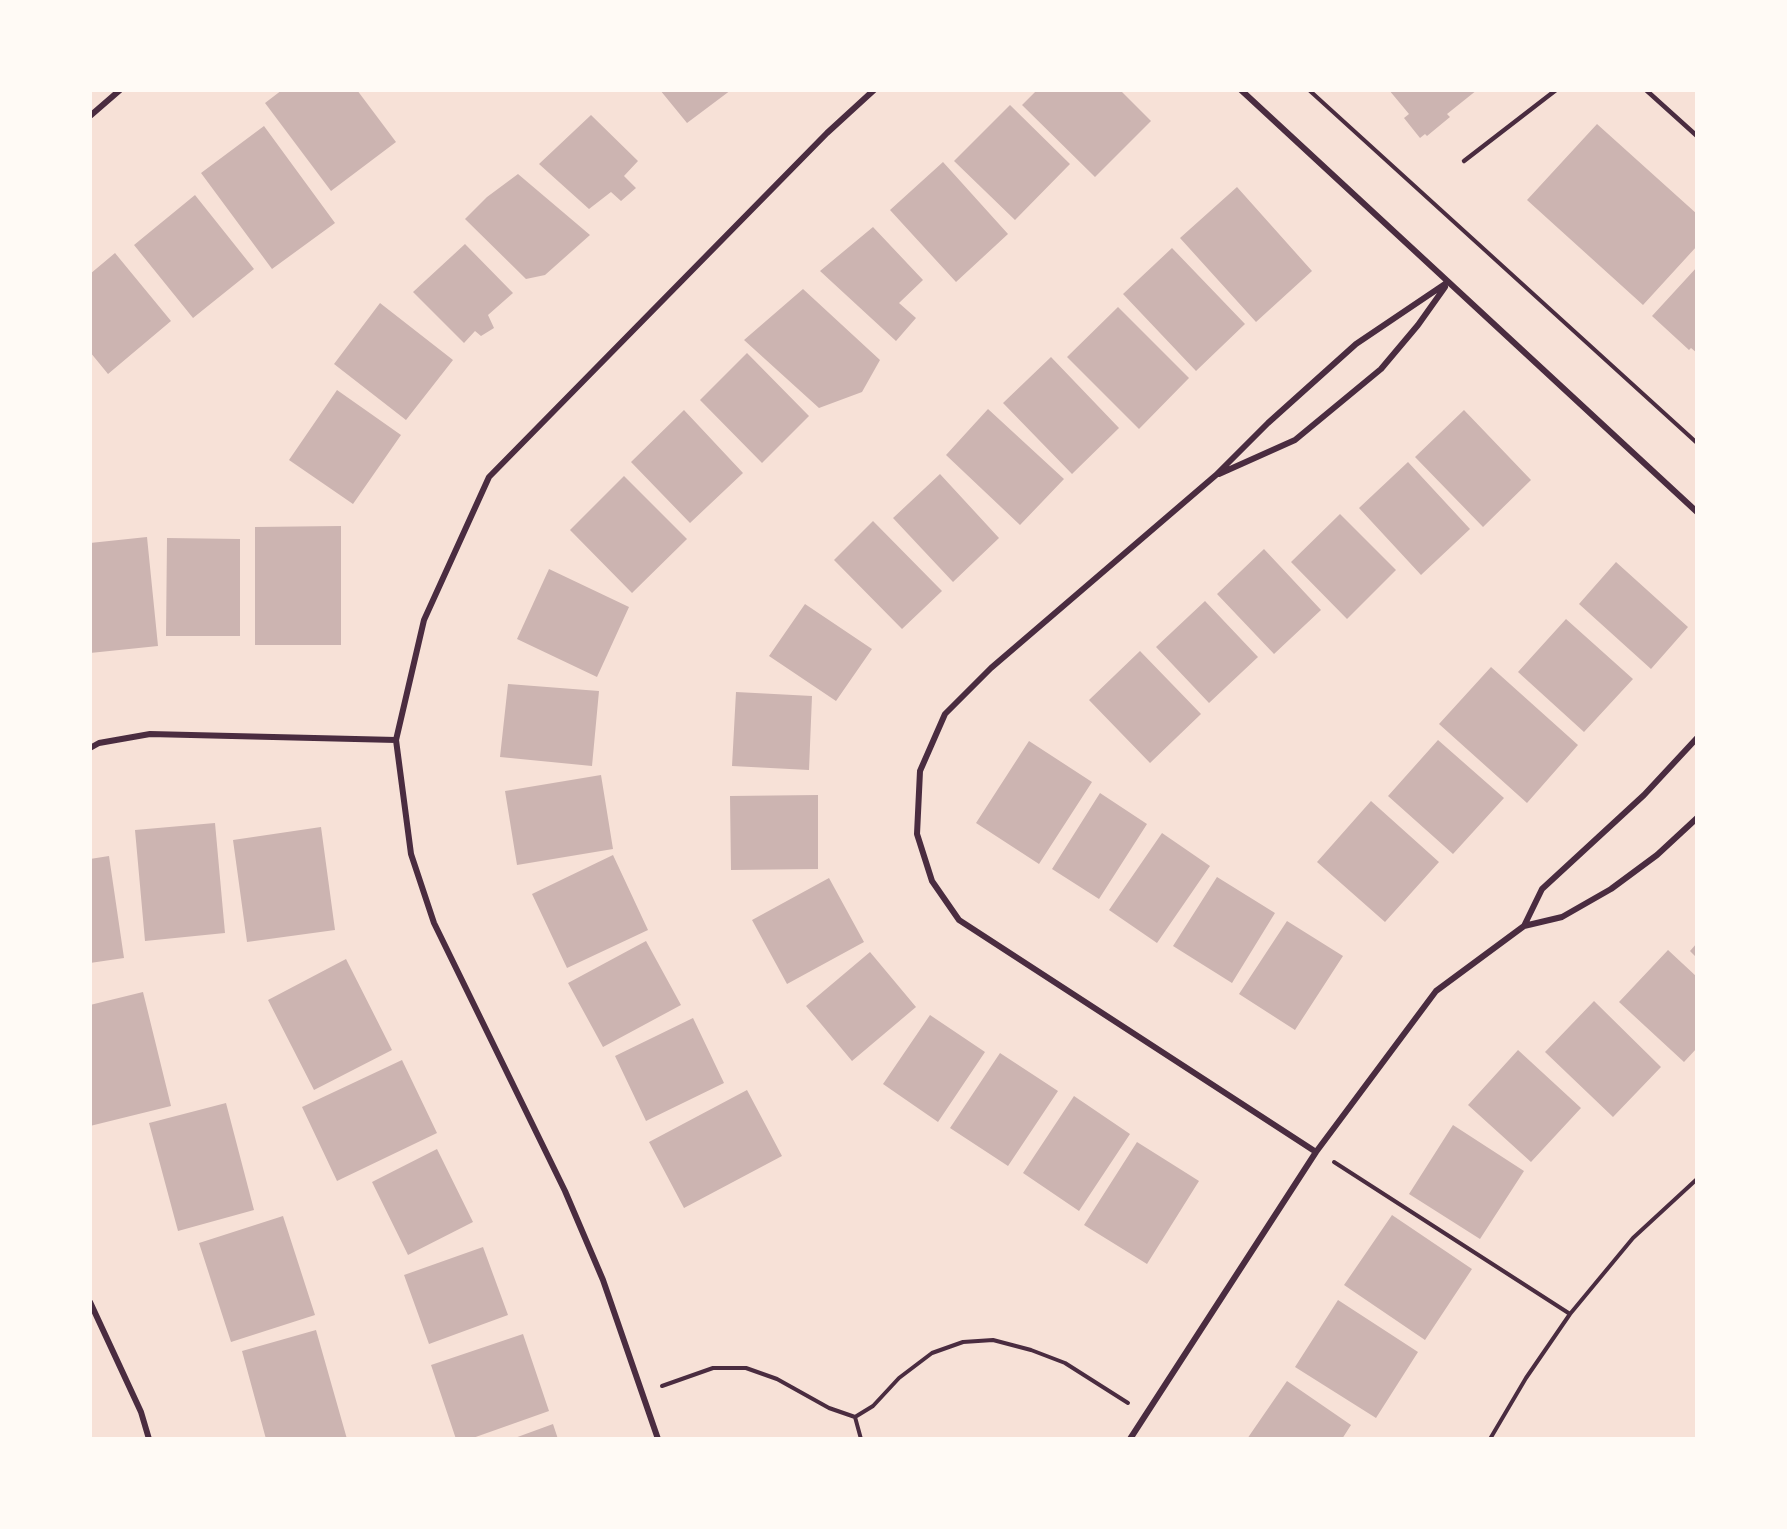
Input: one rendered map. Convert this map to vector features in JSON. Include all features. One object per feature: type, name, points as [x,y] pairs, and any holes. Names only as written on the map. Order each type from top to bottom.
[{"type":"street","points":[[90,116],[120,90]]},
{"type":"street","points":[[658,1439],[603,1280],[565,1191],[434,923],[411,854],[396,740],[424,620],[489,477],[827,133],[874,90]]},
{"type":"street","points":[[1241,90],[1697,512]]},
{"type":"street","points":[[1216,475],[1295,440],[1381,369],[1418,326],[1448,282]]},
{"type":"street","points":[[1317,1152],[959,920],[932,881],[917,834],[920,771],[945,714],[991,668],[1216,475],[1268,423],[1356,344],[1448,282]]},
{"type":"street","points":[[90,748],[99,743],[150,734],[396,740]]},
{"type":"street","points":[[1524,926],[1542,889],[1644,795],[1697,738]]},
{"type":"street","points":[[1130,1439],[1317,1152],[1436,992],[1524,926],[1562,917],[1611,889],[1657,855],[1697,818]]},
{"type":"street","points":[[90,1302],[141,1412],[149,1439]]},
{"type":"lane","points":[[1464,160],[1556,90]]},
{"type":"lane","points":[[1646,90],[1697,136]]},
{"type":"path","points":[[1309,90],[1697,443]]},
{"type":"path","points":[[1317,1152],[1570,1314]]},
{"type":"path","points":[[1490,1439],[1526,1378],[1570,1314],[1634,1238],[1697,1179]]},
{"type":"path","points":[[855,1417],[873,1406],[898,1378],[932,1353],[963,1342],[993,1340],[1031,1350],[1065,1363],[1146,1414]]},
{"type":"path","points":[[642,1394],[713,1368],[746,1368],[777,1379],[829,1408],[855,1417]]},
{"type":"path","points":[[855,1417],[861,1439]]},
{"type":"building","points":[[282,90],[357,90],[396,142],[331,191],[265,103]]},
{"type":"building","points":[[660,90],[731,90],[687,123]]},
{"type":"building","points":[[1037,90],[1120,90],[1151,121],[1095,177],[1022,105]]},
{"type":"building","points":[[1389,90],[1477,90],[1447,114],[1450,117],[1427,136],[1425,134],[1420,138],[1404,118],[1409,114]]},
{"type":"building","points":[[1010,105],[1070,164],[1015,220],[954,161]]},
{"type":"building","points":[[591,115],[638,161],[624,176],[636,188],[621,201],[611,192],[589,209],[539,164]]},
{"type":"building","points":[[1597,124],[1697,214],[1697,246],[1643,305],[1527,200]]},
{"type":"building","points":[[264,126],[335,223],[272,269],[201,173]]},
{"type":"building","points":[[943,162],[1008,234],[956,282],[890,210]]},
{"type":"building","points":[[518,174],[590,235],[545,275],[526,279],[465,219],[487,197]]},
{"type":"building","points":[[1237,187],[1312,271],[1256,322],[1180,238]]},
{"type":"building","points":[[195,195],[254,269],[193,318],[134,245]]},
{"type":"building","points":[[873,227],[923,280],[899,303],[916,318],[896,341],[820,271]]},
{"type":"building","points":[[465,244],[513,293],[488,315],[494,328],[481,336],[475,331],[464,343],[413,292]]},
{"type":"building","points":[[1172,248],[1245,324],[1196,371],[1123,294]]},
{"type":"building","points":[[115,253],[171,321],[108,374],[90,352],[90,274]]},
{"type":"building","points":[[1697,267],[1697,353],[1691,348],[1689,350],[1652,316]]},
{"type":"building","points":[[803,289],[880,360],[862,392],[819,408],[744,340]]},
{"type":"building","points":[[380,303],[453,360],[406,420],[334,364]]},
{"type":"building","points":[[1118,307],[1189,378],[1139,429],[1067,357]]},
{"type":"building","points":[[747,353],[809,416],[762,463],[700,400]]},
{"type":"building","points":[[1051,357],[1119,428],[1072,474],[1003,403]]},
{"type":"building","points":[[337,390],[401,435],[353,504],[289,460]]},
{"type":"building","points":[[988,409],[1064,479],[1020,525],[946,455]]},
{"type":"building","points":[[684,410],[743,473],[690,523],[631,462]]},
{"type":"building","points":[[1464,410],[1531,480],[1483,527],[1415,457]]},
{"type":"building","points":[[1408,462],[1470,529],[1421,575],[1359,508]]},
{"type":"building","points":[[940,474],[999,538],[953,582],[893,518]]},
{"type":"building","points":[[624,476],[687,539],[632,593],[570,530]]},
{"type":"building","points":[[1340,514],[1396,570],[1347,619],[1291,562]]},
{"type":"building","points":[[873,521],[942,591],[902,629],[834,560]]},
{"type":"building","points":[[341,526],[341,645],[255,645],[255,527]]},
{"type":"building","points":[[147,537],[158,646],[90,653],[90,543]]},
{"type":"building","points":[[167,538],[240,539],[240,636],[166,636]]},
{"type":"building","points":[[1264,549],[1321,610],[1274,654],[1217,594]]},
{"type":"building","points":[[1616,562],[1688,627],[1651,669],[1579,604]]},
{"type":"building","points":[[549,569],[629,607],[597,677],[517,639]]},
{"type":"building","points":[[1205,601],[1258,657],[1209,703],[1156,647]]},
{"type":"building","points":[[805,604],[872,649],[836,701],[769,656]]},
{"type":"building","points":[[1566,619],[1633,679],[1584,732],[1518,672]]},
{"type":"building","points":[[1140,651],[1201,714],[1150,763],[1089,700]]},
{"type":"building","points":[[1491,667],[1578,745],[1527,803],[1439,724]]},
{"type":"building","points":[[508,684],[599,691],[592,766],[500,757]]},
{"type":"building","points":[[736,692],[812,696],[809,770],[732,766]]},
{"type":"building","points":[[1438,740],[1504,798],[1453,854],[1388,796]]},
{"type":"building","points":[[1029,741],[1092,782],[1039,864],[976,823]]},
{"type":"building","points":[[601,775],[613,849],[517,865],[505,791]]},
{"type":"building","points":[[1100,793],[1147,824],[1099,899],[1052,869]]},
{"type":"building","points":[[818,795],[818,869],[731,870],[730,796]]},
{"type":"building","points":[[1371,801],[1439,862],[1385,922],[1317,862]]},
{"type":"building","points":[[215,823],[225,933],[145,941],[135,830]]},
{"type":"building","points":[[321,827],[335,930],[247,942],[233,840]]},
{"type":"building","points":[[1162,833],[1210,866],[1157,943],[1109,910]]},
{"type":"building","points":[[613,855],[648,930],[567,968],[532,894]]},
{"type":"building","points":[[109,856],[124,958],[90,963],[90,859]]},
{"type":"building","points":[[1217,877],[1275,913],[1232,983],[1173,946]]},
{"type":"building","points":[[829,878],[864,942],[787,984],[752,920]]},
{"type":"building","points":[[1287,921],[1343,956],[1295,1030],[1239,994]]},
{"type":"building","points":[[646,941],[681,1005],[603,1047],[568,983]]},
{"type":"building","points":[[1697,943],[1697,958],[1690,951]]},
{"type":"building","points":[[1668,950],[1697,977],[1697,1048],[1684,1062],[1619,1002]]},
{"type":"building","points":[[870,952],[916,1007],[852,1061],[806,1006]]},
{"type":"building","points":[[346,959],[392,1050],[314,1090],[268,1000]]},
{"type":"building","points":[[143,992],[171,1106],[90,1126],[90,1005]]},
{"type":"building","points":[[1594,1001],[1661,1067],[1613,1117],[1545,1052]]},
{"type":"building","points":[[930,1015],[985,1052],[938,1122],[883,1084]]},
{"type":"building","points":[[693,1018],[724,1083],[646,1121],[615,1056]]},
{"type":"building","points":[[1518,1050],[1581,1108],[1531,1162],[1468,1105]]},
{"type":"building","points":[[1000,1053],[1058,1091],[1008,1166],[950,1128]]},
{"type":"building","points":[[402,1060],[437,1133],[337,1181],[302,1107]]},
{"type":"building","points":[[747,1090],[782,1156],[684,1208],[649,1142]]},
{"type":"building","points":[[1074,1096],[1130,1134],[1079,1211],[1023,1173]]},
{"type":"building","points":[[226,1103],[254,1210],[178,1231],[149,1123]]},
{"type":"building","points":[[1453,1125],[1524,1171],[1480,1239],[1409,1194]]},
{"type":"building","points":[[1137,1142],[1199,1181],[1147,1264],[1084,1225]]},
{"type":"building","points":[[437,1149],[473,1222],[408,1255],[372,1182]]},
{"type":"building","points":[[1392,1215],[1472,1269],[1425,1340],[1344,1285]]},
{"type":"building","points":[[283,1216],[315,1315],[231,1342],[199,1243]]},
{"type":"building","points":[[483,1247],[508,1315],[429,1344],[404,1275]]},
{"type":"building","points":[[1338,1300],[1418,1352],[1376,1418],[1295,1367]]},
{"type":"building","points":[[316,1330],[347,1439],[266,1439],[242,1351]]},
{"type":"building","points":[[523,1334],[549,1411],[470,1439],[456,1439],[431,1365]]},
{"type":"building","points":[[1287,1381],[1351,1425],[1342,1439],[1247,1439]]},
{"type":"building","points":[[553,1424],[558,1439],[512,1439]]}]
